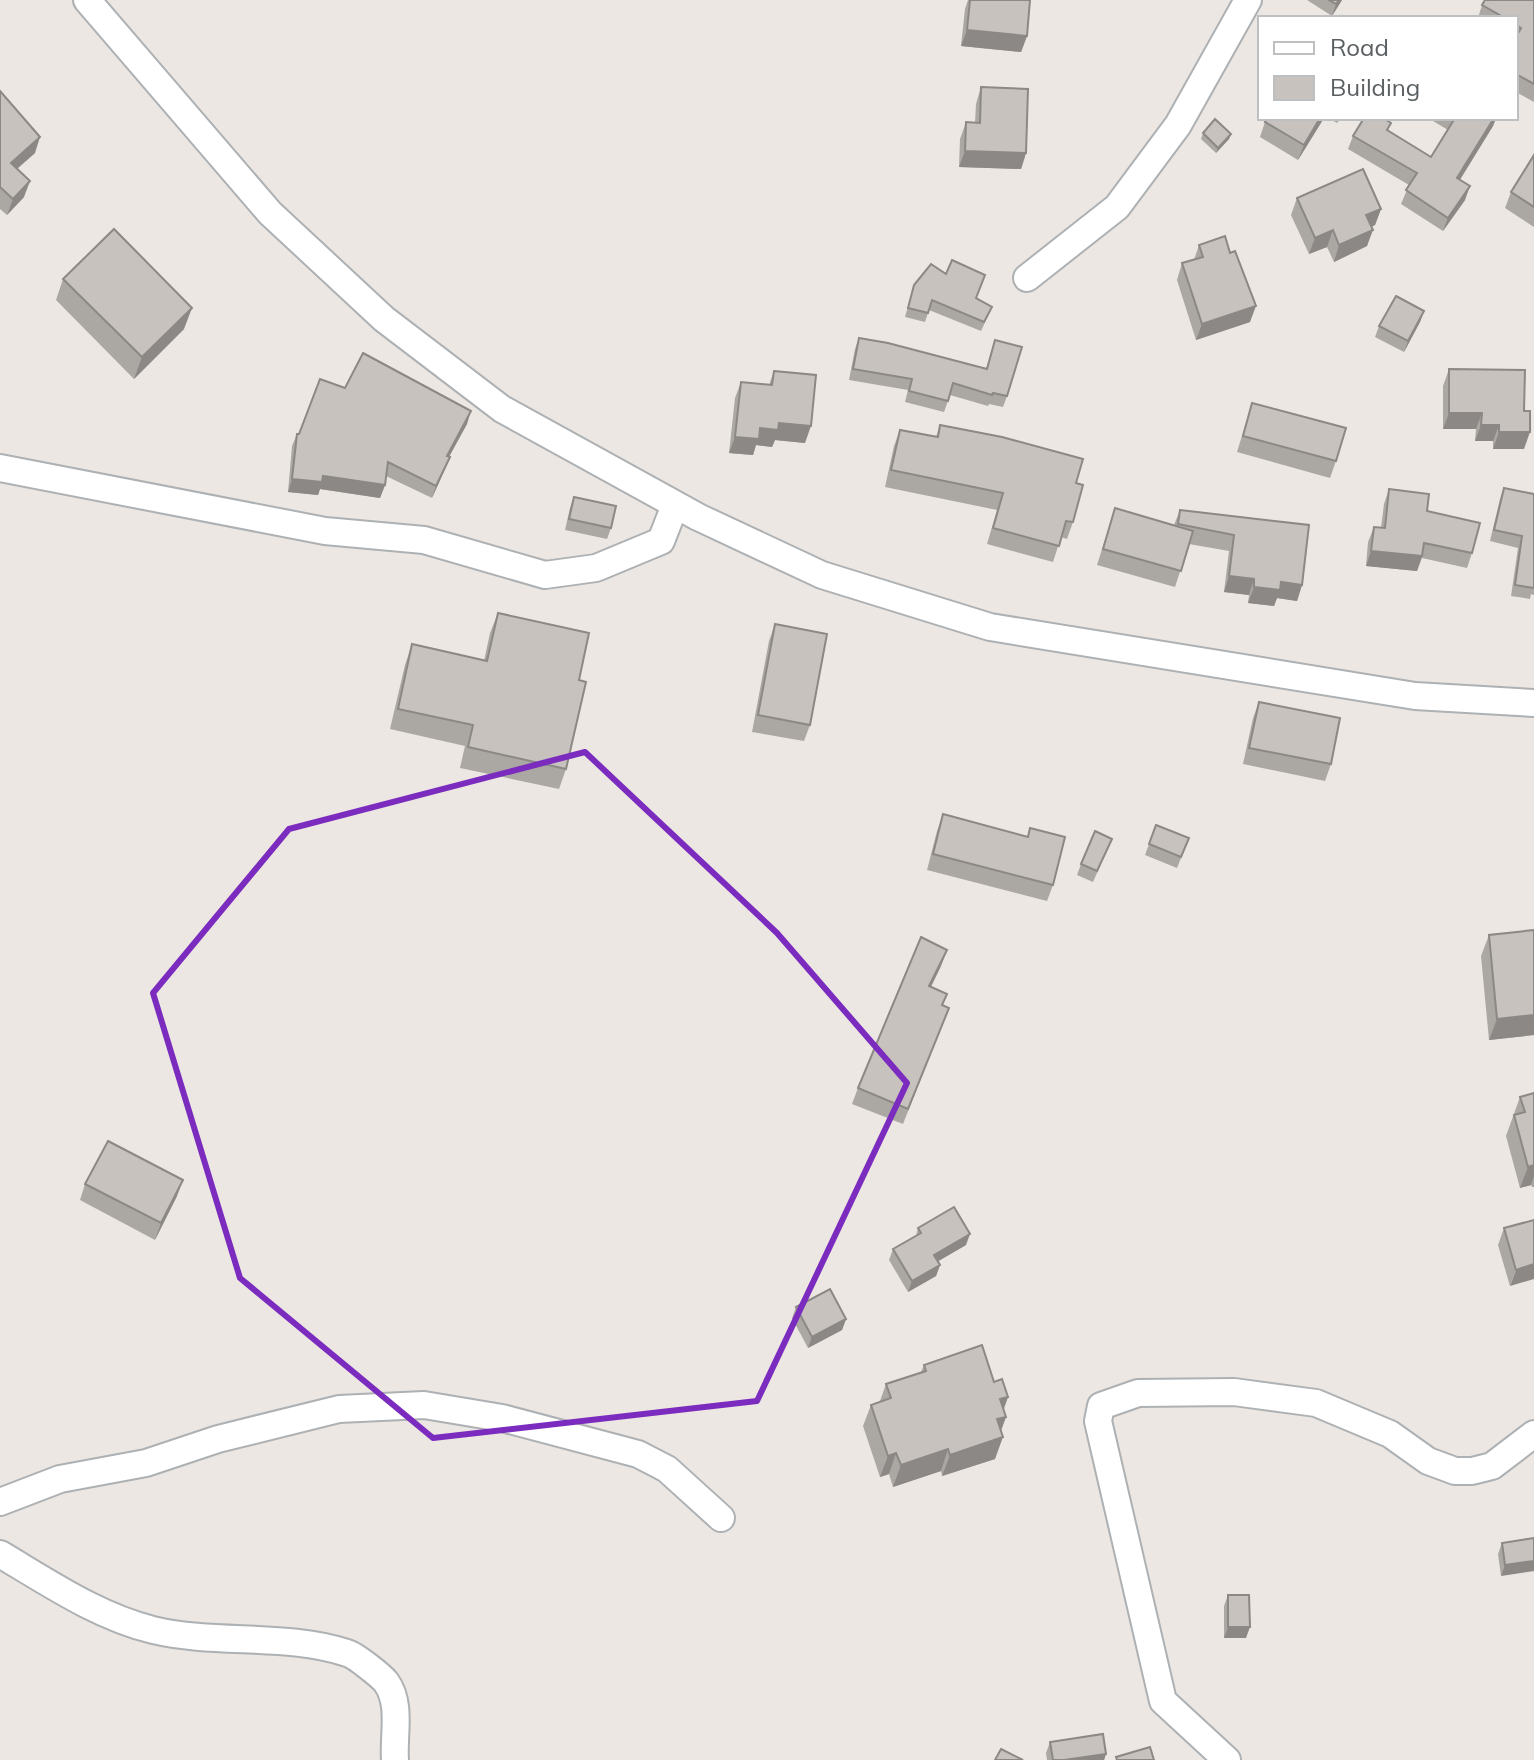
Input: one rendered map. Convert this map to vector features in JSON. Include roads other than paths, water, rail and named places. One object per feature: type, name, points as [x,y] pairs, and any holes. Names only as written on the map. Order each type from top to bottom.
[{"type":"street","points":[[87,0],[270,213],[384,319],[502,409],[675,505],[822,575],[990,627],[1415,696],[1534,703]]},
{"type":"street","points":[[1027,278],[1117,207],[1178,125],[1248,0]]},
{"type":"street","points":[[0,468],[325,531],[424,540],[545,575],[596,568],[661,541],[675,505]]},
{"type":"street","points":[[1227,1760],[1210,1751],[1163,1701],[1098,1421],[1101,1406],[1138,1393],[1234,1392],[1316,1403],[1390,1434],[1428,1461],[1455,1471],[1492,1466],[1534,1434]]},
{"type":"street","points":[[0,1502],[60,1479],[146,1463],[218,1439],[339,1409],[424,1405],[502,1418],[638,1454],[667,1469],[721,1518]]},
{"type":"street","points":[[0,1554],[104,1615],[154,1630],[209,1639],[298,1644],[350,1653],[386,1682],[395,1705],[395,1760]]}]
